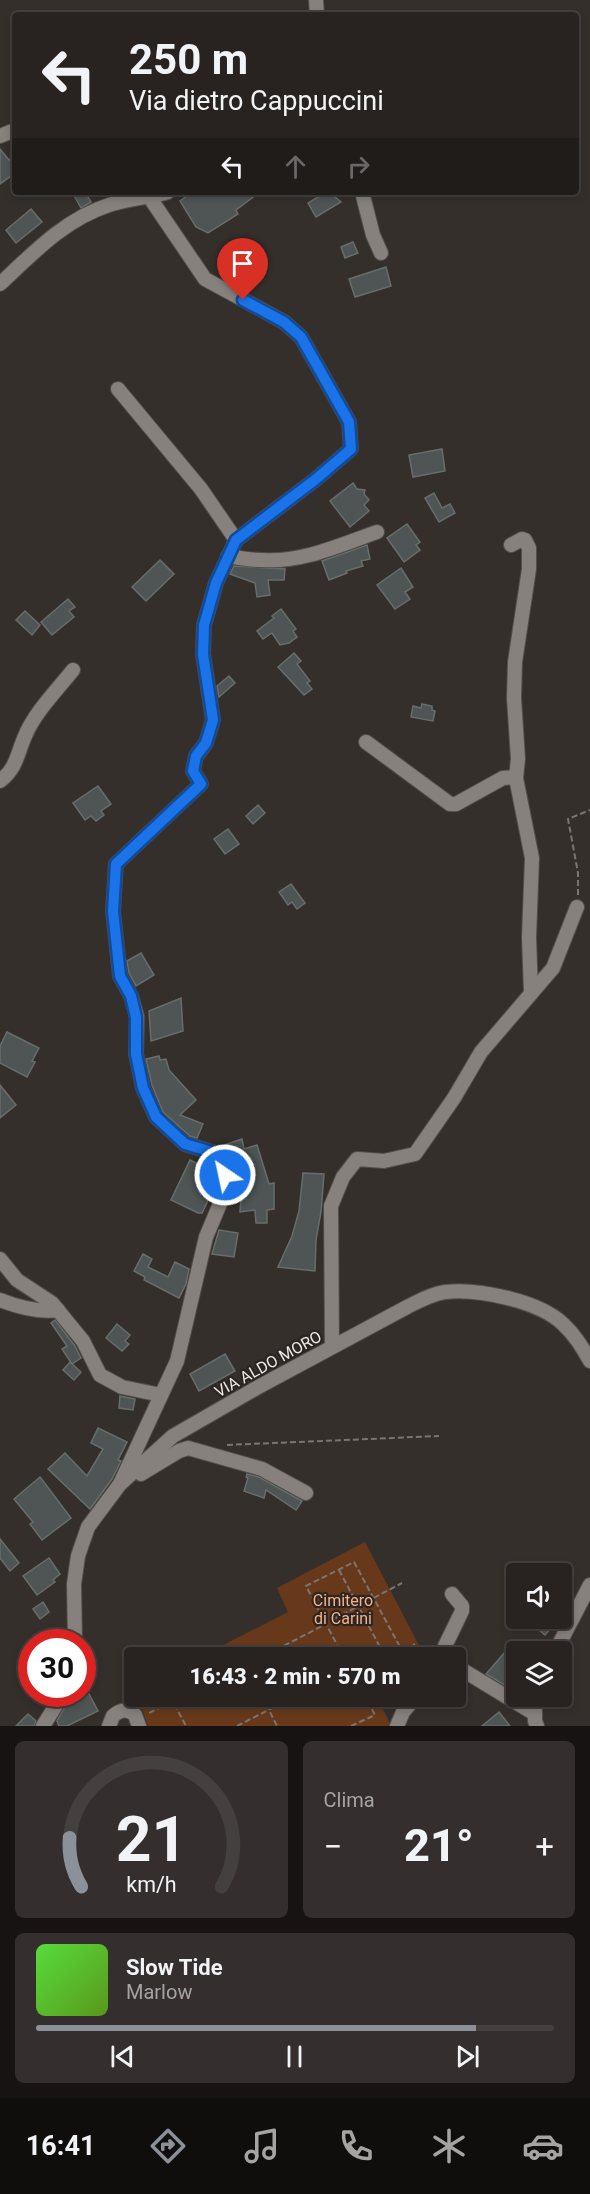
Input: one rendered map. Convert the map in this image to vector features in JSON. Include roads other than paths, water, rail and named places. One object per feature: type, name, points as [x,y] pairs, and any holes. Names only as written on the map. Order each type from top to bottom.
[{"type":"street","points":[[0,284],[35,250],[66,226],[108,205],[159,195]]},
{"type":"street","points":[[363,195],[373,235],[381,254]]},
{"type":"street","points":[[120,1484],[177,1361],[206,1237],[225,1188],[225,1175],[212,1152],[185,1144],[156,1117],[143,1088],[136,1054],[136,1017],[131,996],[120,976],[113,911],[116,864],[201,784],[193,771],[196,756],[206,743],[213,720],[203,654],[204,625],[216,583],[236,540],[316,479],[351,449],[349,422],[301,337],[284,322],[204,279],[150,198]]},
{"type":"street","points":[[118,389],[201,489],[236,540]]},
{"type":"street","points":[[228,556],[263,561],[288,559],[320,552],[377,532]]},
{"type":"street","points":[[511,545],[525,540],[529,553],[529,569],[515,662],[514,698],[518,759],[516,777],[532,858],[529,937],[531,993]]},
{"type":"street","points":[[0,781],[9,774],[14,766],[25,736],[34,720],[73,670]]},
{"type":"street","points":[[366,742],[450,804],[456,804],[503,778],[516,777]]},
{"type":"street","points":[[332,1347],[331,1206],[343,1177],[357,1159],[384,1161],[415,1154],[454,1098],[481,1052],[553,968],[578,907]]},
{"type":"street","points":[[0,1259],[16,1280],[52,1303],[83,1341],[100,1375],[122,1387],[161,1395]]},
{"type":"street","name":"VIA ALDO MORO","points":[[75,1629],[74,1584],[78,1556],[88,1527],[120,1484],[173,1436],[260,1386],[427,1297],[445,1292],[467,1292],[532,1305],[548,1312],[562,1323],[578,1340],[590,1361]]},
{"type":"street","points":[[0,1300],[46,1312],[58,1310]]},
{"type":"street","points":[[120,1484],[179,1450],[188,1448],[262,1469],[306,1493]]},
{"type":"street","points":[[561,1641],[590,1585]]},
{"type":"street","points":[[446,1647],[462,1611],[462,1606],[452,1594]]},
{"type":"street","points":[[466,1674],[536,1720]]},
{"type":"street","points":[[43,1726],[55,1707]]},
{"type":"street","points":[[397,1726],[407,1707]]},
{"type":"street","points":[[108,1726],[113,1716],[122,1711],[127,1711],[142,1720]]},
{"type":"park label","name":"Cimitero di Carini","points":[[343,1609]]}]
